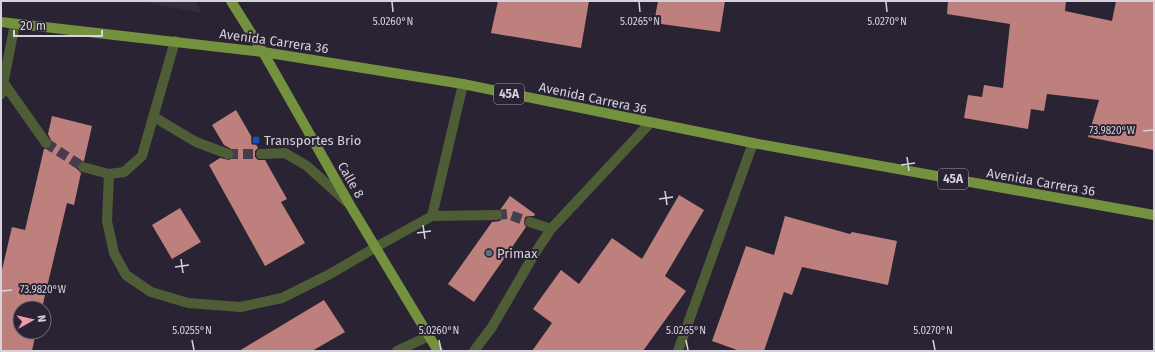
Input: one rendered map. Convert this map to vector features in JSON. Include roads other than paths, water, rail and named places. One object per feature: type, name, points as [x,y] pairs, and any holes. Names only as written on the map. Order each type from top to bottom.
[{"type":"main road","name":"Calle 8","points":[[231,1],[263,52],[350,205],[438,351]]},
{"type":"main road","name":"Avenida Carrera 36","points":[[1,22],[263,52],[464,84],[753,143],[1154,215]]},
{"type":"lane","points":[[1,94],[15,24]]},
{"type":"lane","points":[[83,167],[110,174],[124,172],[142,156],[175,41]]},
{"type":"lane","points":[[3,82],[46,142]]},
{"type":"lane","points":[[432,216],[464,84]]},
{"type":"lane","points":[[154,117],[196,142],[228,154]]},
{"type":"lane","points":[[474,351],[492,327],[534,253],[551,229],[651,122]]},
{"type":"lane","points":[[678,351],[753,143]]},
{"type":"lane","points":[[261,154],[285,153],[306,166],[350,205]]},
{"type":"lane","points":[[110,174],[107,221],[114,253],[126,275],[151,292],[188,303],[240,307],[282,298],[332,273],[432,216],[497,215]]},
{"type":"lane","points":[[530,222],[551,229]]},
{"type":"lane","points":[[397,351],[429,336]]},
{"type":"tunnel","points":[[46,143],[83,167]]},
{"type":"tunnel","points":[[228,154],[261,154]]},
{"type":"tunnel","points":[[497,215],[507,214],[530,222]]},
{"type":"place","name":"Transportes Brio","points":[[256,140]]},
{"type":"place","name":"Primax","points":[[489,253]]}]
